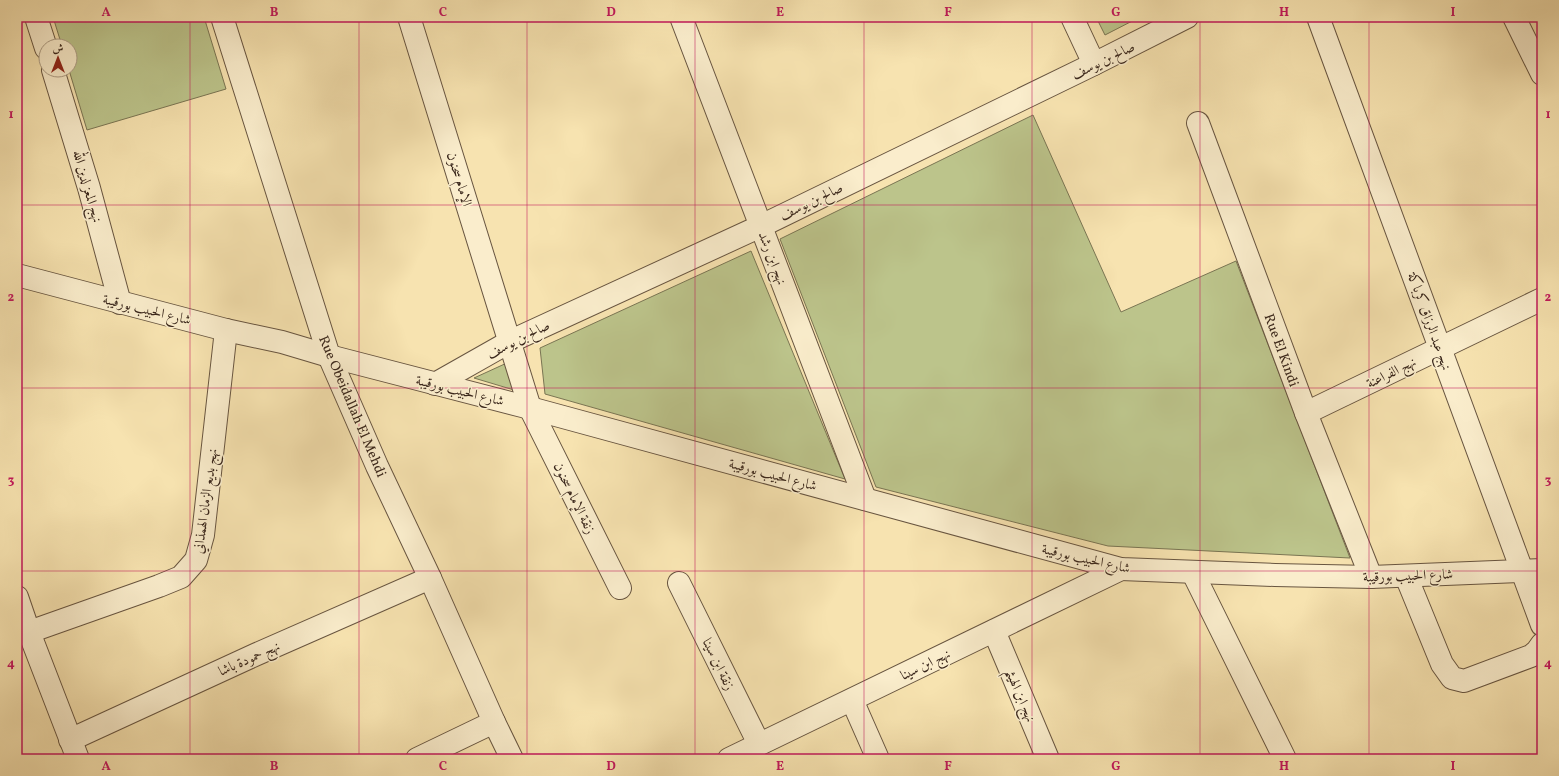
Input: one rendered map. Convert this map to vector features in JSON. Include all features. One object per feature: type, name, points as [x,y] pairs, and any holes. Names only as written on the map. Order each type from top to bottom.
[{"type":"street","points":[[36,17],[43,38]]},
{"type":"street","name":"Rue Obeidallah El Mehdi","points":[[222,17],[329,356],[377,466],[430,578],[512,759]]},
{"type":"street","name":"الإمام سحنون","points":[[409,17],[511,341],[530,408]]},
{"type":"street","name":"نهج ابن رشد","points":[[681,17],[865,499]]},
{"type":"street","points":[[1072,17],[1094,64]]},
{"type":"street","name":"صالح بن يوسف","points":[[435,384],[511,341],[761,226],[1094,64],[1187,17]]},
{"type":"street","name":"نهج عبد الرزاق كرباكة","points":[[1318,17],[1440,348],[1532,570],[1542,625]]},
{"type":"street","points":[[1514,17],[1542,74]]},
{"type":"street","name":"نهج المعز لدين الله","points":[[55,78],[95,209],[120,303]]},
{"type":"street","name":"Rue El Kindi","points":[[1198,122],[1306,413],[1371,577]]},
{"type":"street","name":"شارع الحبيب بورقيبة","points":[[17,275],[226,330],[282,342],[329,356],[530,408],[1121,569],[1371,577],[1532,570]]},
{"type":"street","name":"نهج الفراعنة","points":[[1306,413],[1542,299]]},
{"type":"street","name":"نهج بديع الزمان الهمذاني","points":[[29,632],[181,577],[196,560],[203,535],[226,330]]},
{"type":"street","name":"زنقة الإمام سحنون","points":[[530,408],[620,588]]},
{"type":"street","name":"نهج ابن سينا","points":[[729,759],[1121,569]]},
{"type":"street","points":[[1193,572],[1285,759]]},
{"type":"street","points":[[1406,576],[1442,664],[1452,678],[1464,681],[1531,656],[1542,644]]},
{"type":"street","name":"نهج حمودة باشا","points":[[74,750],[257,654],[430,578]]},
{"type":"street","name":"زنقة ابن سينا","points":[[679,583],[759,744]]},
{"type":"street","points":[[17,597],[74,750]]},
{"type":"street","name":"نهج ابن الهيثم","points":[[994,631],[1048,759]]},
{"type":"street","points":[[852,700],[878,759]]},
{"type":"street","points":[[417,759],[494,722]]},
{"type":"green space","points":[[53,17],[204,17],[226,89],[87,130],[71,78],[78,78],[78,38],[60,38]]},
{"type":"green space","points":[[1096,17],[1140,17],[1105,35]]},
{"type":"green space","points":[[1033,115],[1121,312],[1236,261],[1350,558],[1108,546],[876,487],[780,239]]},
{"type":"green space","points":[[751,251],[845,479],[545,394],[540,348]]},
{"type":"green space","points":[[509,362],[514,390],[474,378]]}]
